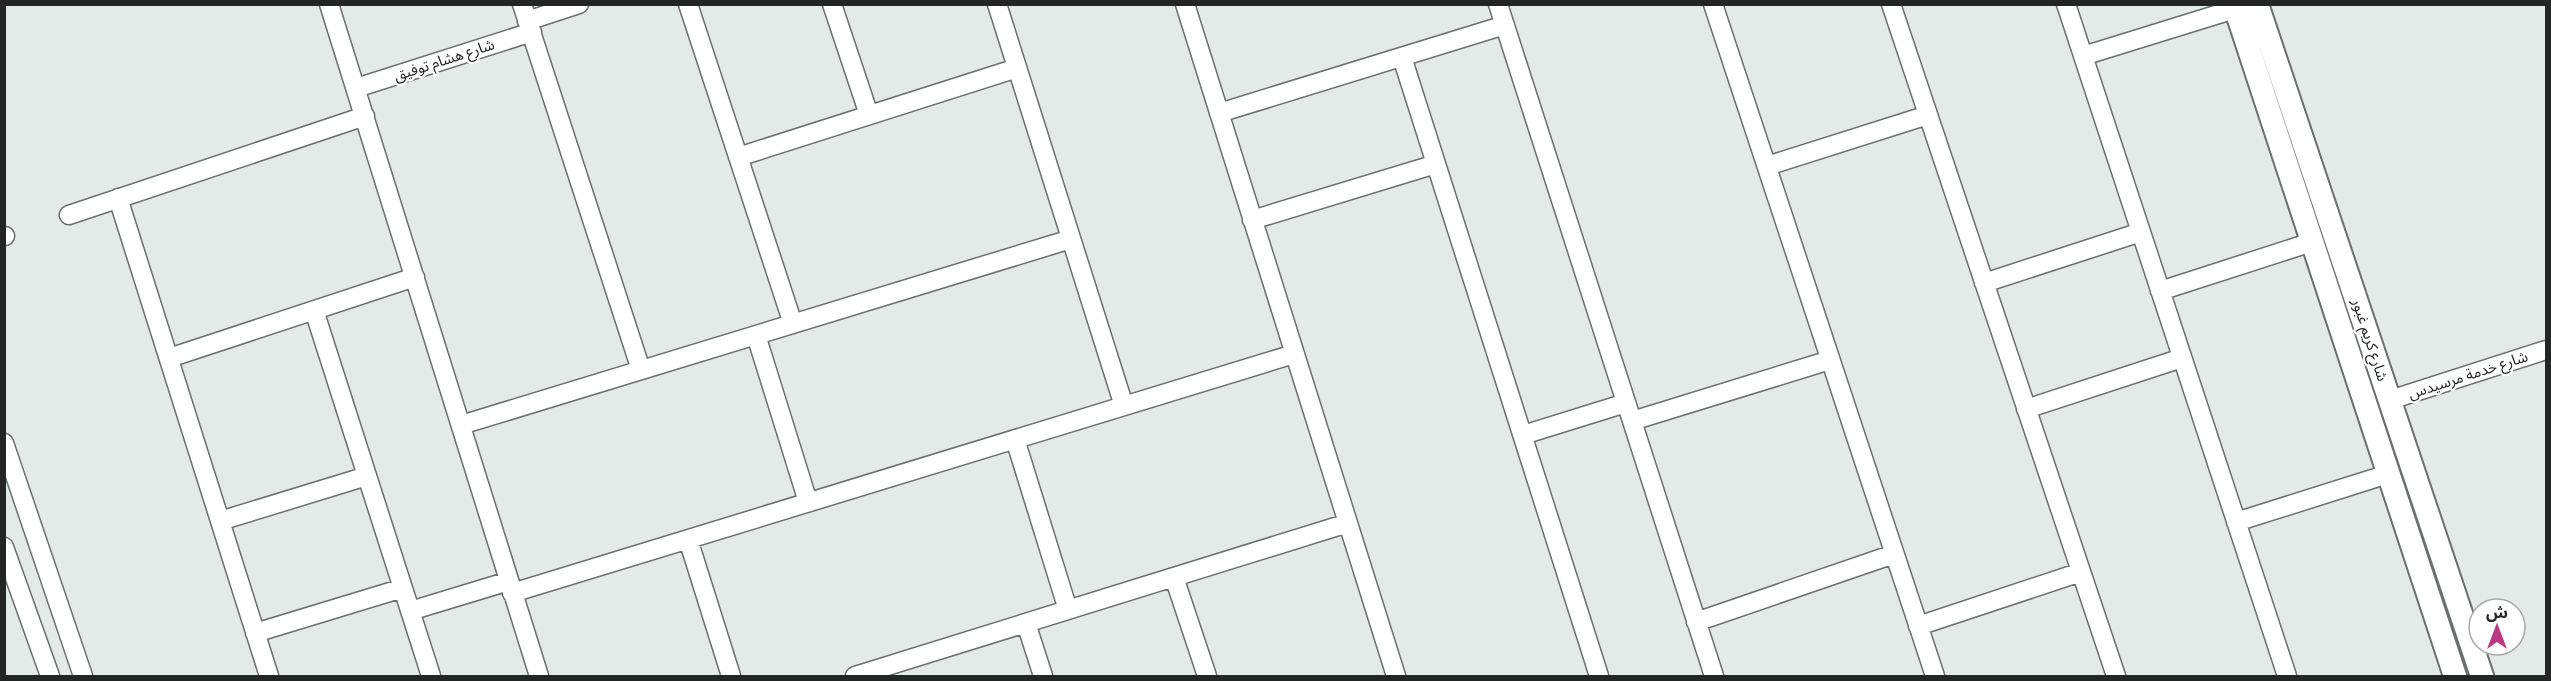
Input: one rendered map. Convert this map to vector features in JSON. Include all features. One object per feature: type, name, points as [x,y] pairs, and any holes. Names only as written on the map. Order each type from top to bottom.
[{"type":"street","points":[[329,4],[539,676]]},
{"type":"street","name":"شارع هشام توفيق","points":[[356,88],[527,19],[579,4]]},
{"type":"street","points":[[688,4],[793,324]]},
{"type":"street","points":[[832,4],[869,116]]},
{"type":"street","points":[[1185,4],[1396,676]]},
{"type":"street","points":[[1498,4],[1714,676]]},
{"type":"street","points":[[1713,4],[1935,676]]},
{"type":"street","points":[[1891,4],[2116,676]]},
{"type":"street","points":[[2066,4],[2287,676]]},
{"type":"street","name":"شارع كريم غبور","points":[[2258,4],[2482,676]]},
{"type":"street","points":[[999,5],[1124,406]]},
{"type":"street","points":[[2083,56],[2234,7]]},
{"type":"street","name":"شارع كريم غبور","points":[[2234,7],[2455,676]]},
{"type":"street","points":[[527,19],[640,370]]},
{"type":"street","points":[[1219,113],[1505,26]]},
{"type":"street","points":[[1402,57],[1599,676]]},
{"type":"street","points":[[738,157],[1017,68]]},
{"type":"street","points":[[1767,166],[1928,115]]},
{"type":"street","points":[[69,215],[365,116]]},
{"type":"street","points":[[1252,220],[1436,164]]},
{"type":"street","points":[[2293,185],[2316,178]]},
{"type":"street","points":[[118,198],[269,676]]},
{"type":"street","points":[[1984,283],[2141,232]]},
{"type":"street","points":[[461,425],[1071,239]]},
{"type":"street","points":[[2160,291],[2312,242]]},
{"type":"street","points":[[169,358],[415,277]]},
{"type":"street","points":[[314,310],[431,676]]},
{"type":"street","points":[[756,335],[808,502]]},
{"type":"street","name":"شارع خدمة مرسيدس","points":[[2390,400],[2547,350]]},
{"type":"street","points":[[410,611],[510,587],[688,539],[1294,354]]},
{"type":"street","points":[[2026,409],[2182,358]]},
{"type":"street","points":[[1523,435],[1629,412],[1830,360]]},
{"type":"street","points":[[1015,439],[1068,610]]},
{"type":"street","points":[[8,464],[84,676]]},
{"type":"street","points":[[2236,522],[2388,474]]},
{"type":"street","points":[[220,521],[367,476]]},
{"type":"street","points":[[855,676],[1348,523]]},
{"type":"street","points":[[688,539],[731,676]]},
{"type":"street","points":[[4,547],[50,676]]},
{"type":"street","points":[[1696,622],[1894,554]]},
{"type":"street","points":[[1918,626],[2081,572]]},
{"type":"street","points":[[1174,577],[1207,676]]},
{"type":"street","points":[[255,633],[403,588]]},
{"type":"street","points":[[1026,623],[1043,676]]}]
